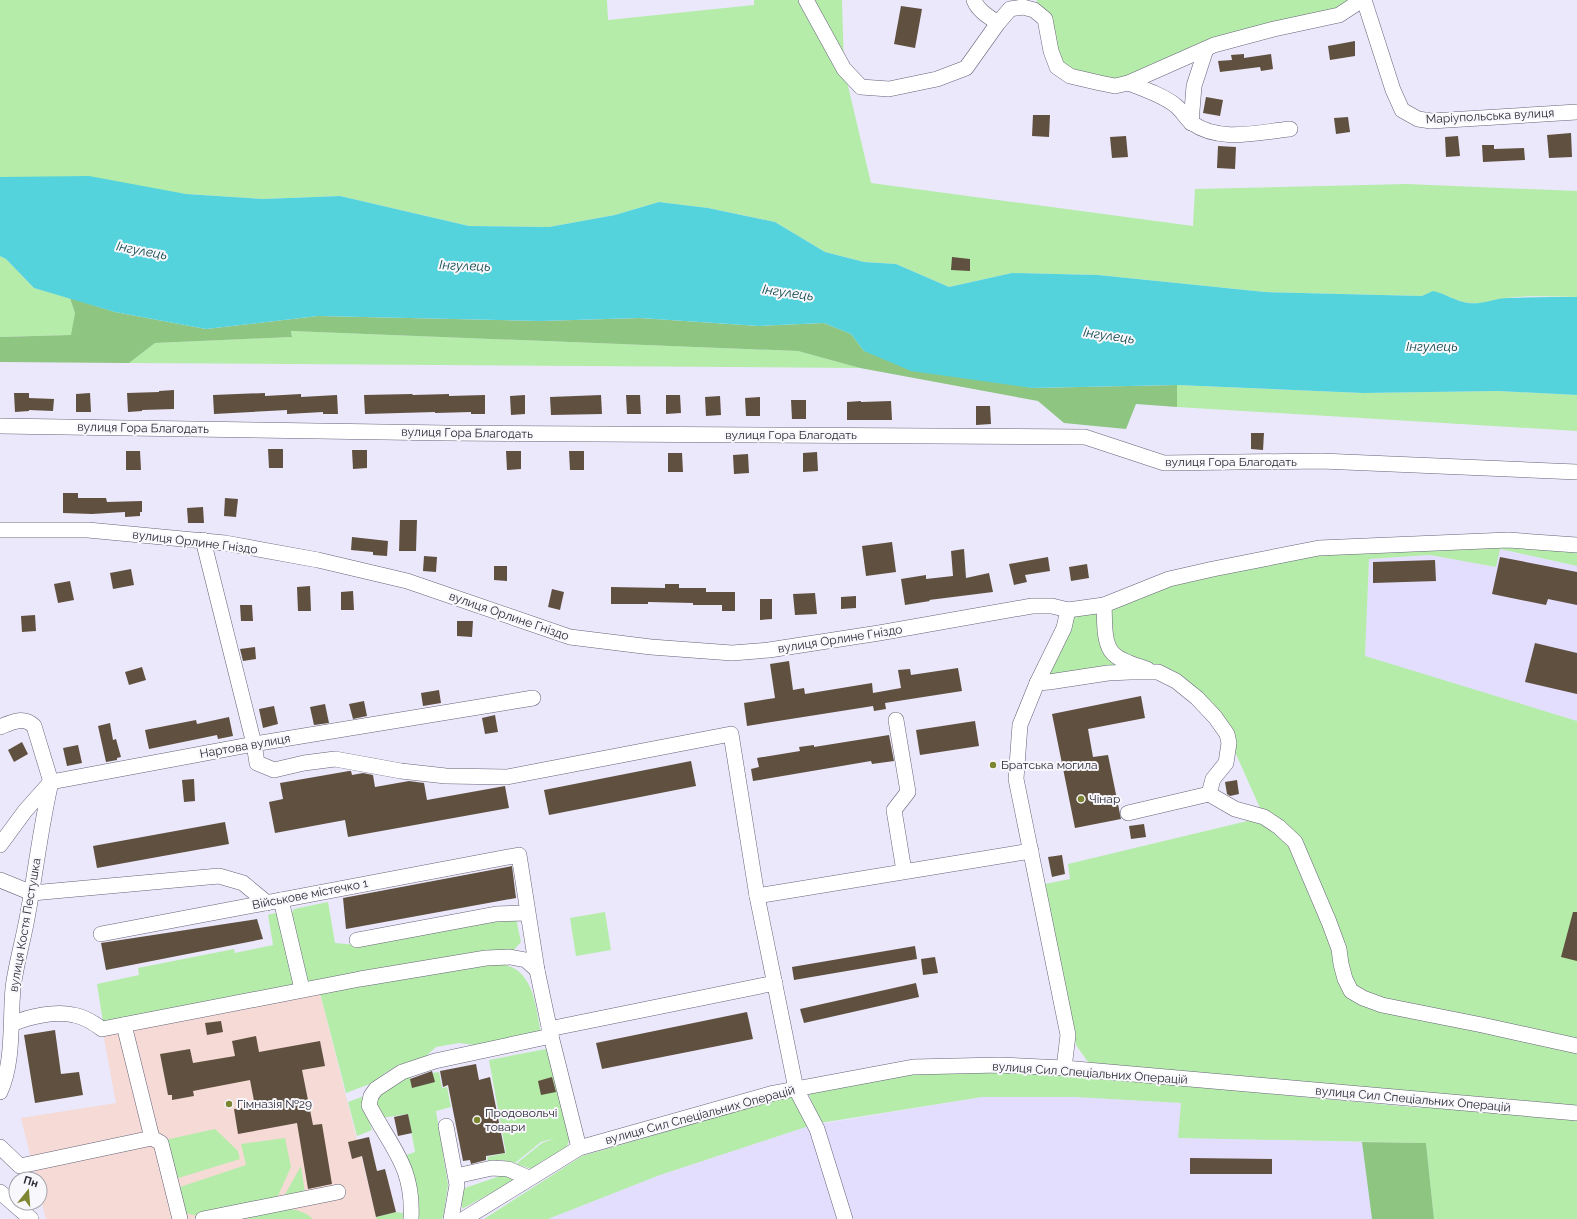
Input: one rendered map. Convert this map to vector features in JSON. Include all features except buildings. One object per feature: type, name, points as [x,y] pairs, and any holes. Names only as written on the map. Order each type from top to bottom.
[{"type":"street","name":"Маріупольська вулиця","points":[[806,0],[844,69],[861,87],[889,89],[937,79],[966,68],[998,23],[1010,10],[1023,7],[1034,10],[1045,19],[1051,51],[1057,67],[1070,76],[1115,86],[1128,83],[1214,45],[1274,29],[1340,15],[1363,0],[1393,90],[1402,110],[1418,119],[1431,121],[1577,112]]},
{"type":"street","points":[[974,0],[976,6],[981,11],[998,23]]},
{"type":"street","points":[[1191,123],[1194,86],[1206,49]]},
{"type":"street","points":[[1128,83],[1168,100],[1177,106],[1191,123],[1211,132],[1233,135],[1290,129]]},
{"type":"street","name":"вулиця Гора Благодать","points":[[0,426],[455,433],[1085,437],[1164,463],[1321,461],[1577,472]]},
{"type":"street","name":"вулиця Орлине Гніздо","points":[[0,530],[88,530],[225,543],[318,560],[408,581],[570,637],[651,647],[732,653],[768,650],[879,633],[1032,606],[1052,606],[1068,610],[1104,605],[1169,579],[1319,548],[1508,540],[1577,545]]},
{"type":"street","points":[[203,540],[254,744],[257,763],[274,770],[336,759],[401,771],[446,776],[507,777],[731,734],[757,896],[796,1089],[817,1128],[845,1219]]},
{"type":"street","points":[[1104,605],[1107,637],[1111,651],[1118,657],[1134,665],[1158,672],[1176,681],[1198,698],[1215,717],[1227,734],[1229,744],[1226,764],[1213,779],[1209,794]]},
{"type":"street","points":[[1064,1068],[1068,1035],[1016,779],[1020,724],[1037,683],[1064,628],[1068,610]]},
{"type":"street","points":[[1037,683],[1108,673],[1158,672]]},
{"type":"street","name":"Нартова вулиця","points":[[51,782],[254,744],[533,698]]},
{"type":"street","points":[[0,727],[16,720],[29,722],[34,726],[51,782],[25,811],[0,845]]},
{"type":"street","points":[[896,720],[908,792],[894,810],[904,871]]},
{"type":"street","name":"вулиця Костя Пестушка","points":[[0,1092],[5,1081],[12,1024],[13,988],[32,893],[36,858],[51,782]]},
{"type":"street","points":[[1128,813],[1209,794],[1235,809],[1264,817],[1279,827],[1295,842],[1329,922],[1339,949],[1345,979],[1351,991],[1363,998],[1382,1005],[1577,1046]]},
{"type":"street","points":[[757,896],[1031,850]]},
{"type":"street","name":"Військове містечко 1","points":[[101,934],[519,855],[527,913]]},
{"type":"street","points":[[0,880],[32,893],[219,876],[243,883],[274,901],[302,990]]},
{"type":"street","points":[[357,940],[496,914],[527,913],[550,1032],[579,1148]]},
{"type":"street","points":[[12,1024],[25,1018],[54,1015],[74,1015],[91,1021],[102,1029],[302,990],[486,958],[510,956],[526,960],[537,970]]},
{"type":"street","points":[[411,1219],[412,1205],[407,1174],[398,1154],[369,1105],[371,1096],[376,1089],[402,1072],[435,1061],[550,1032],[775,983]]},
{"type":"street","points":[[124,1025],[152,1138]]},
{"type":"street","name":"вулиця Сил Спеціальних Операцій","points":[[464,1219],[579,1148],[774,1093],[913,1067],[999,1065],[1064,1068],[1577,1112]]},
{"type":"street","points":[[446,1126],[458,1185],[451,1219]]},
{"type":"street","points":[[0,1147],[20,1166],[152,1138],[161,1143],[180,1219]]},
{"type":"street","points":[[456,1176],[492,1168],[508,1169],[529,1178]]},
{"type":"street","points":[[0,1192],[30,1219]]},
{"type":"street","points":[[203,1219],[338,1192]]},
{"type":"shaded area","points":[[1499,549],[1577,566],[1577,721],[1365,657],[1369,559],[1430,555],[1495,567]]},
{"type":"shaded area","name":"Гімназія №29","points":[[319,989],[377,1219],[46,1219],[44,1211],[48,1211],[48,1171],[34,1171],[21,1118],[116,1103],[103,1033]]},
{"type":"shaded area","points":[[982,1097],[1075,1097],[1181,1103],[1179,1138],[1362,1142],[1372,1219],[548,1219],[660,1175],[809,1126]]},
{"type":"green space","points":[[0,0],[607,0],[608,20],[754,5],[754,0],[842,0],[844,69],[871,183],[1193,226],[1195,189],[1407,184],[1577,191],[1577,297],[1514,297],[1483,303],[1474,303],[1463,302],[1446,295],[1434,293],[1422,296],[1265,292],[1098,275],[1012,273],[949,287],[896,264],[864,262],[825,252],[775,222],[708,208],[659,202],[615,215],[549,227],[469,226],[340,196],[263,199],[186,194],[0,177]]},
{"type":"green space","points":[[1037,0],[1362,0],[1274,29],[1128,83],[1070,76],[1034,10]]},
{"type":"green space","points":[[0,256],[6,259],[34,288],[70,298],[75,313],[72,335],[0,337]]},
{"type":"green space","points":[[70,298],[115,312],[206,329],[318,316],[540,321],[640,318],[759,326],[824,323],[851,334],[864,351],[1032,388],[1177,385],[1177,407],[1136,404],[1126,429],[1064,423],[1038,401],[860,368],[798,351],[291,331],[292,337],[155,343],[129,363],[0,362],[0,337],[71,335],[75,313]]},
{"type":"green space","points":[[291,331],[798,351],[860,368],[129,363],[155,343],[292,337]]},
{"type":"green space","points":[[1177,385],[1363,393],[1498,391],[1577,395],[1577,431],[1177,407]]},
{"type":"green space","points":[[1577,545],[1577,566],[1500,549],[1496,567],[1430,555],[1369,559],[1365,656],[1577,721],[1577,1107],[1110,1068],[1088,1062],[1076,1045],[1045,884],[1070,879],[1068,864],[1264,817],[1227,734],[1158,672],[1037,683],[1068,610],[1169,579],[1319,548]]},
{"type":"green space","points":[[328,902],[335,943],[357,945],[516,918],[521,942],[513,951],[309,982],[305,978],[290,916],[294,909]]},
{"type":"green space","points":[[605,912],[611,950],[576,956],[570,918]]},
{"type":"green space","points":[[275,913],[280,916],[295,980],[293,985],[103,1022],[97,984],[139,975],[138,968],[234,949],[235,953],[273,945],[268,915]]},
{"type":"green space","points":[[486,963],[498,963],[505,965],[515,969],[523,975],[532,993],[541,1034],[482,1046],[459,1043],[436,1047],[425,1057],[399,1065],[385,1073],[375,1082],[346,1093],[319,989]]},
{"type":"green space","points":[[551,1048],[571,1134],[566,1150],[542,1161],[532,1169],[516,1164],[542,1143],[556,1138],[541,1142],[515,1163],[501,1160],[488,1162],[487,1157],[506,1153],[489,1060]]},
{"type":"green space","points":[[1000,1070],[1073,1075],[1422,1108],[1421,1100],[1577,1112],[1577,1219],[1434,1219],[1426,1143],[1178,1138],[1181,1103],[1075,1097],[982,1097],[820,1123],[808,1092],[914,1073]]},
{"type":"green space","points":[[439,1072],[442,1088],[447,1087],[451,1107],[436,1111],[448,1185],[444,1212],[442,1219],[416,1219],[403,1156],[415,1152],[408,1114],[381,1118],[373,1097],[410,1076],[412,1087],[432,1073]]},
{"type":"green space","points":[[367,1095],[367,1114],[372,1130],[357,1136],[348,1102]]},
{"type":"green space","points":[[794,1097],[809,1126],[660,1175],[548,1219],[484,1219],[582,1156],[773,1101]]},
{"type":"green space","points":[[215,1129],[238,1151],[240,1159],[175,1179],[165,1140]]},
{"type":"green space","points":[[285,1138],[291,1167],[277,1198],[198,1216],[186,1213],[177,1188],[246,1165],[241,1144]]},
{"type":"green space","points":[[1362,1142],[1426,1143],[1434,1219],[1372,1219]]},
{"type":"green space","points":[[301,1166],[305,1193],[283,1198]]},
{"type":"green space","points":[[506,1175],[517,1179],[462,1209],[462,1194],[465,1188]]},
{"type":"green space","points":[[285,1209],[300,1211],[313,1219],[245,1219]]},
{"type":"green space","points":[[396,1212],[409,1214],[409,1219],[377,1219],[376,1217]]},
{"type":"water","name":"Інгулець","points":[[89,176],[186,194],[263,199],[340,196],[469,226],[549,227],[615,215],[659,202],[708,208],[775,222],[825,252],[864,262],[896,264],[949,287],[1012,273],[1098,275],[1265,292],[1422,296],[1433,291],[1468,303],[1503,298],[1577,297],[1577,395],[1498,391],[1363,393],[1177,385],[1032,388],[911,371],[864,351],[851,334],[824,323],[759,326],[640,318],[540,321],[318,316],[206,329],[115,312],[34,288],[6,259],[0,256],[0,177]]},
{"type":"place","name":"Братська могила","points":[[993,765]]},
{"type":"place","name":"Чінар","points":[[1081,799]]},
{"type":"place","name":"Гімназія №29","points":[[229,1104]]},
{"type":"place","name":"Продовольчі товари","points":[[477,1120]]}]
